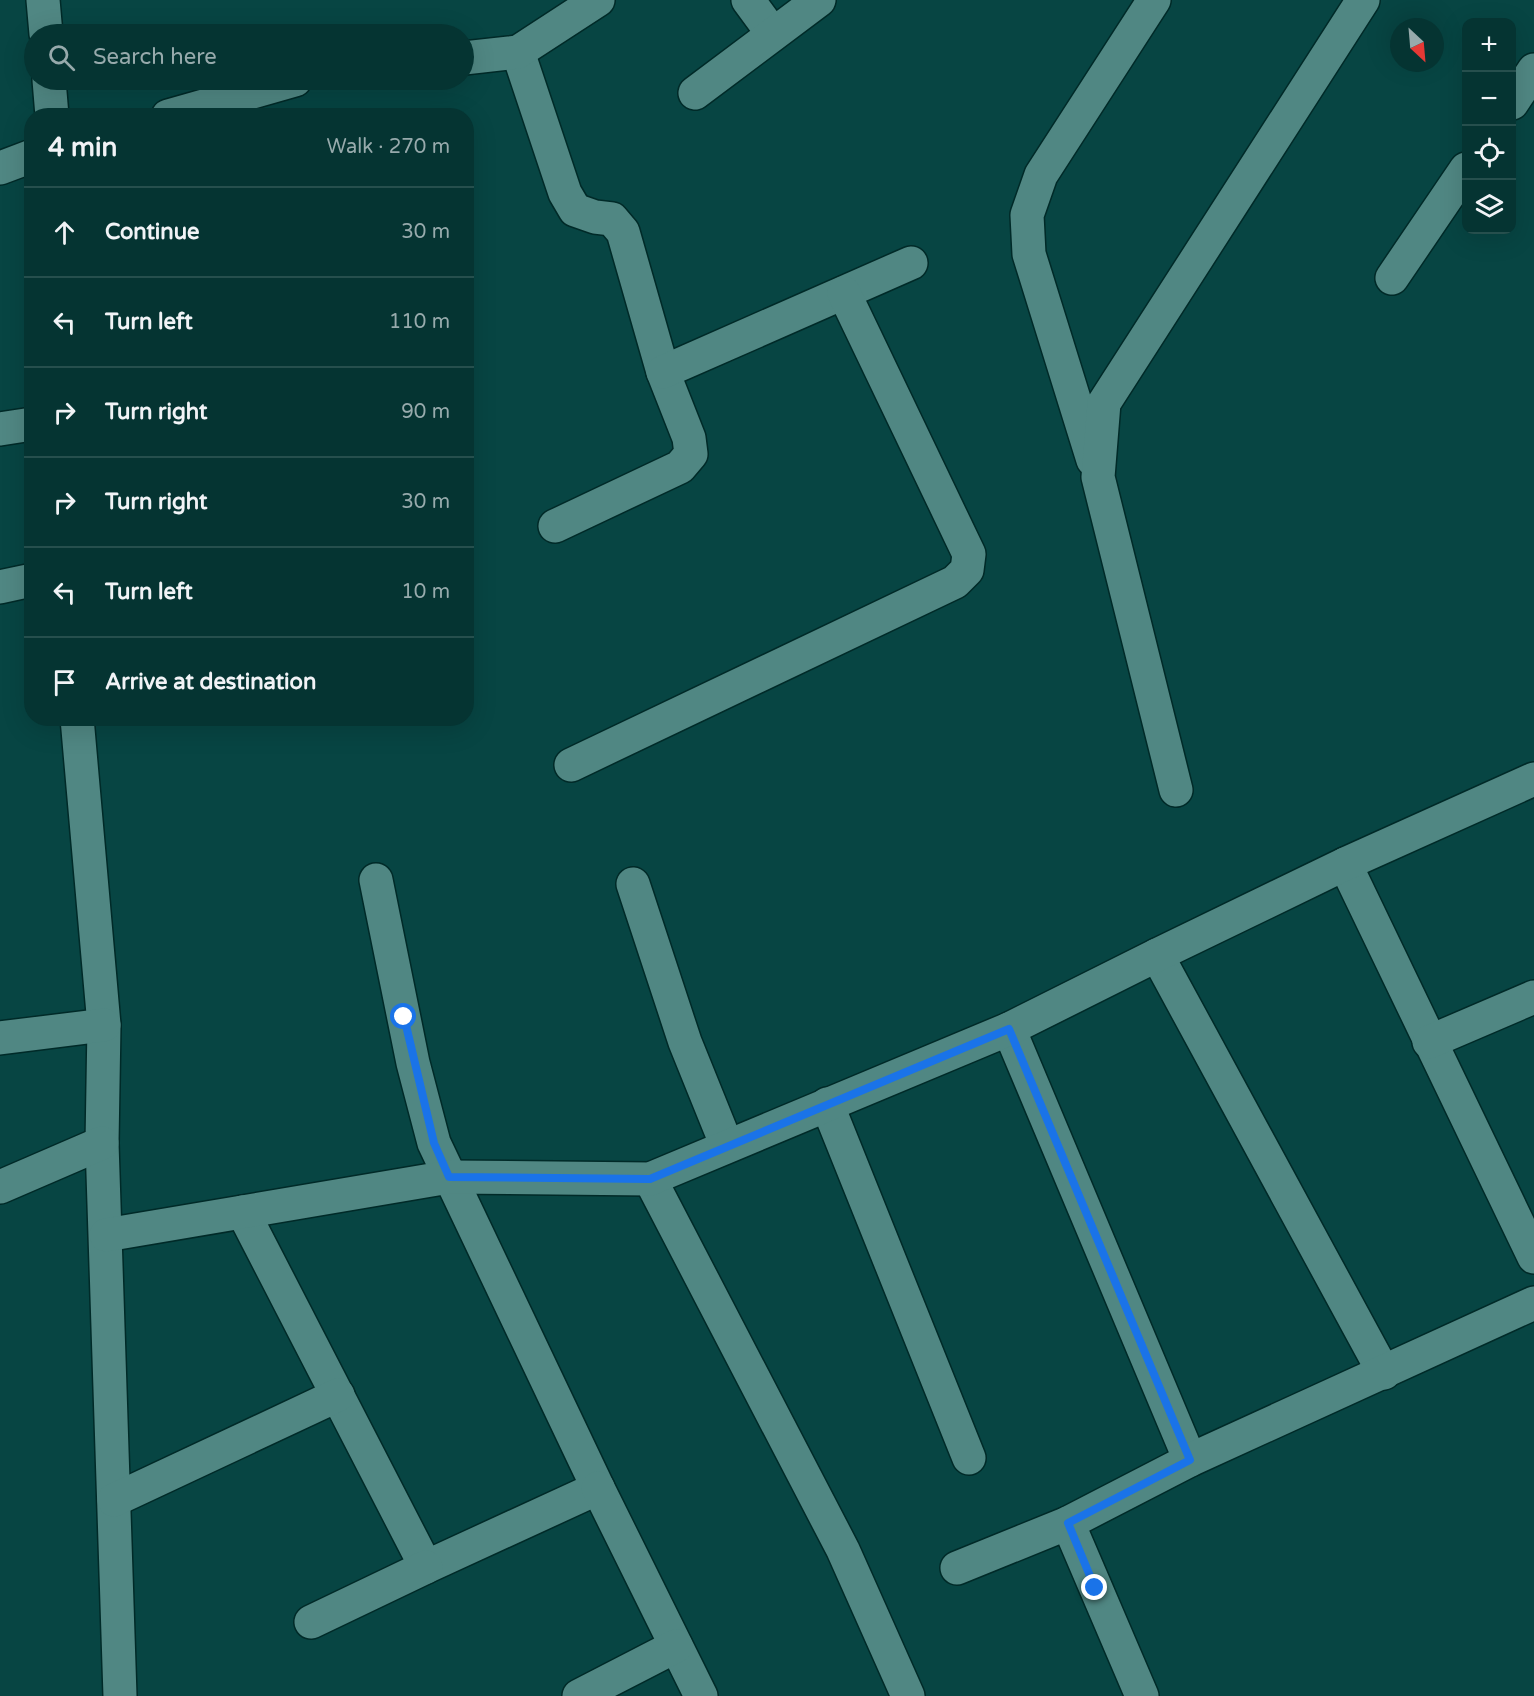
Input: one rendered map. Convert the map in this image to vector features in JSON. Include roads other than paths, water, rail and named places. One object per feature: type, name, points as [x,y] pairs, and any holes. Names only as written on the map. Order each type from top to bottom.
[{"type":"street","points":[[43,0],[45,24]]},
{"type":"street","points":[[474,57],[518,52],[598,0]]},
{"type":"street","points":[[747,0],[773,34]]},
{"type":"street","points":[[695,93],[819,0]]},
{"type":"street","points":[[1153,0],[1041,175],[1027,215],[1029,254],[1098,477],[1176,790]]},
{"type":"street","points":[[1098,477],[1104,403],[1363,0]]},
{"type":"street","points":[[518,52],[565,193],[575,210],[595,217],[612,219],[623,232],[663,372],[689,438],[691,454],[680,467],[555,526]]},
{"type":"street","points":[[1516,97],[1534,70]]},
{"type":"street","points":[[50,90],[51,108]]},
{"type":"street","points":[[196,108],[260,90]]},
{"type":"street","points":[[0,168],[24,159]]},
{"type":"street","points":[[1392,278],[1462,176]]},
{"type":"street","points":[[663,372],[911,263]]},
{"type":"street","points":[[571,765],[955,582],[967,570],[969,554],[844,292]]},
{"type":"street","points":[[0,429],[24,425]]},
{"type":"street","points":[[0,587],[24,582]]},
{"type":"street","points":[[78,726],[104,1025],[102,1143],[114,1500],[114,1693]]},
{"type":"street","points":[[106,1235],[449,1177],[650,1179],[1009,1029],[1345,864],[1534,779]]},
{"type":"street","points":[[1345,864],[1429,1042],[1523,1203],[1534,1257]]},
{"type":"street","points":[[376,880],[413,1063],[434,1143],[598,1488],[701,1696]]},
{"type":"street","points":[[633,884],[685,1042],[727,1146]]},
{"type":"street","points":[[1157,955],[1384,1373]]},
{"type":"street","points":[[1429,1042],[1534,997]]},
{"type":"street","points":[[0,1038],[104,1025]]},
{"type":"street","points":[[1009,1029],[1190,1460]]},
{"type":"street","points":[[827,1104],[969,1458]]},
{"type":"street","points":[[0,1187],[102,1143]]},
{"type":"street","points":[[650,1179],[843,1550],[908,1696]]},
{"type":"street","points":[[243,1212],[426,1567]]},
{"type":"street","points":[[957,1568],[1068,1523],[1190,1460],[1534,1304]]},
{"type":"street","points":[[114,1500],[338,1395]]},
{"type":"street","points":[[311,1622],[598,1488]]},
{"type":"street","points":[[1068,1523],[1142,1696]]},
{"type":"street","points":[[579,1696],[676,1646]]}]
